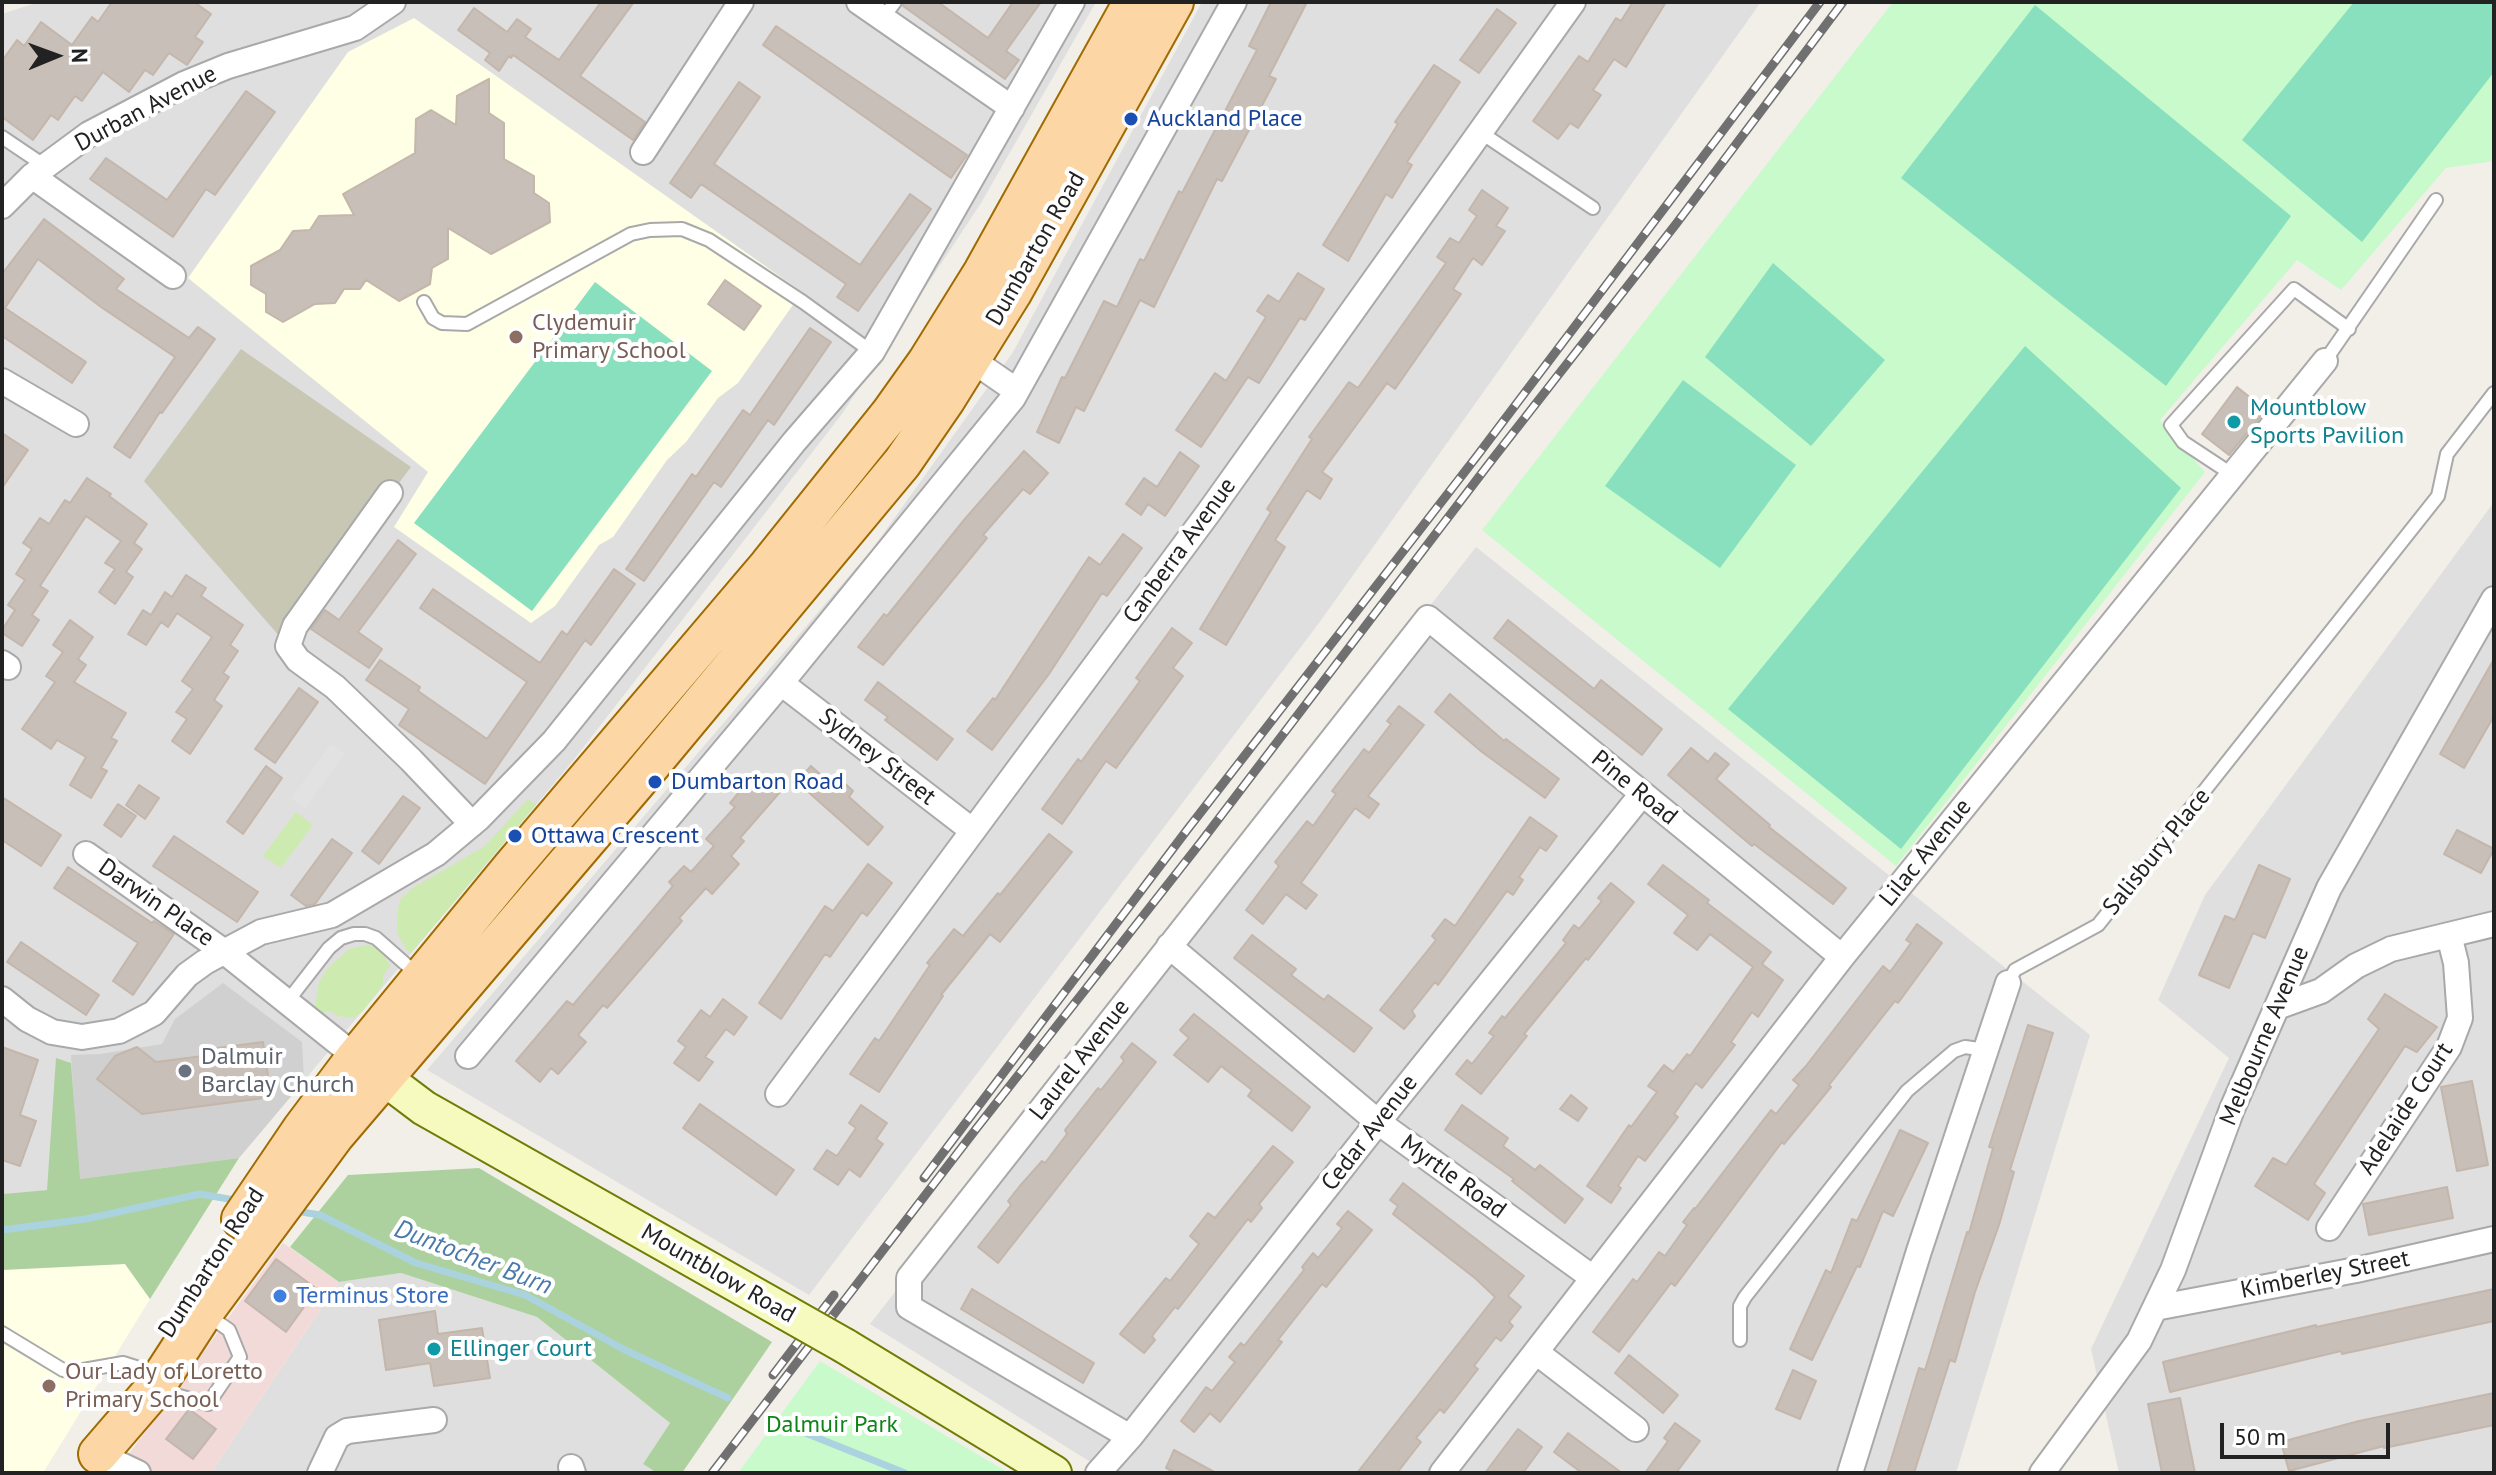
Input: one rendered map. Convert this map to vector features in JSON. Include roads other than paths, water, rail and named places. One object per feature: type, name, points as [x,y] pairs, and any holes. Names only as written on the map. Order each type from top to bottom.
[{"type":"main road","name":"Dumbarton Road","points":[[369,1067],[421,978],[739,601],[890,414],[927,362],[983,272],[1133,2]]},
{"type":"main road","name":"Dumbarton Road","points":[[92,1464],[254,1221],[369,1067],[639,779],[902,463],[972,360],[1174,2]]},
{"type":"main road","name":"Dumbarton Road","points":[[148,1379],[204,1312],[254,1221]]},
{"type":"street","name":"Durban Avenue","points":[[2,206],[38,171],[89,134],[184,84],[228,66],[355,28],[393,2]]},
{"type":"street","points":[[643,152],[741,2]]},
{"type":"street","points":[[859,2],[889,10],[1012,108]]},
{"type":"street","points":[[2,999],[27,1019],[52,1032],[82,1037],[119,1031],[154,1013],[187,975],[205,962],[261,932],[332,915],[436,854],[472,824],[554,741],[794,442],[872,352],[1072,2]]},
{"type":"street","points":[[468,1056],[781,683],[1017,391],[1234,2]]},
{"type":"street","name":"Canberra Avenue","points":[[778,1094],[1209,512],[1573,2]]},
{"type":"street","points":[[38,171],[173,276]]},
{"type":"street","points":[[972,360],[1017,391]]},
{"type":"street","name":"Lilac Avenue","points":[[1442,1473],[1842,957],[2325,361]]},
{"type":"street","points":[[2,381],[76,424]]},
{"type":"street","points":[[390,493],[295,626],[288,646],[298,660],[335,687],[411,760],[472,824]]},
{"type":"street","name":"Melbourne Avenue","points":[[2042,1473],[2139,1341],[2173,1270],[2232,1109],[2329,888],[2494,599]]},
{"type":"street","name":"Pine Road","points":[[1428,618],[1842,957]]},
{"type":"street","name":"Laurel Avenue","points":[[1130,1437],[909,1307],[909,1278],[1428,618]]},
{"type":"street","name":"Sydney Street","points":[[781,683],[973,831]]},
{"type":"street","name":"Cedar Avenue","points":[[1098,1473],[1130,1437],[1642,794]]},
{"type":"street","name":"Darwin Place","points":[[86,854],[226,953]]},
{"type":"street","points":[[2277,1007],[2321,991],[2356,966],[2391,949],[2494,924]]},
{"type":"street","name":"Adelaide Court","points":[[2329,1228],[2449,1047],[2460,1018],[2456,963],[2449,935]]},
{"type":"street","name":"Myrtle Road","points":[[1169,946],[1378,1122],[1593,1278]]},
{"type":"street","points":[[226,953],[369,1067]]},
{"type":"street","name":"Salisbury Place","points":[[1850,1473],[2008,983]]},
{"type":"street","name":"Mountblow Road","points":[[369,1067],[424,1108],[845,1346],[1054,1473]]},
{"type":"street","name":"Kimberley Street","points":[[2155,1308],[2356,1270],[2494,1239]]},
{"type":"street","points":[[1536,1352],[1636,1429]]},
{"type":"street","points":[[320,1473],[337,1437],[347,1431],[434,1420]]},
{"type":"street","points":[[92,1464],[138,1473]]},
{"type":"lane","points":[[1480,132],[1593,208]]},
{"type":"lane","points":[[2,137],[38,171]]},
{"type":"lane","points":[[2325,361],[2436,200]]},
{"type":"lane","points":[[424,302],[433,318],[442,323],[467,324],[631,234],[682,229],[709,240],[872,352]]},
{"type":"lane","points":[[2233,475],[2183,442],[2171,425],[2294,289],[2349,329]]},
{"type":"lane","name":"Salisbury Place","points":[[2008,983],[2015,970],[2098,925],[2438,496],[2447,454],[2494,393]]},
{"type":"lane","points":[[287,1002],[329,948],[341,938],[354,934],[376,938],[421,978]]},
{"type":"lane","points":[[1740,1340],[1740,1306],[1745,1297],[1907,1091],[1954,1051],[1965,1047],[1986,1050]]},
{"type":"lane","points":[[2,1333],[63,1370],[72,1372],[123,1363],[148,1379],[208,1404],[240,1357],[229,1330],[204,1312]]},
{"type":"waterway","name":"Duntocher Burn","points":[[2,1230],[86,1219],[200,1194],[240,1201]]},
{"type":"waterway","name":"Duntocher Burn","points":[[296,1211],[320,1215],[416,1263],[525,1295],[625,1350],[728,1398]]},
{"type":"waterway","name":"Duntocher Burn","points":[[788,1426],[905,1473]]},
{"type":"railway","points":[[924,1178],[1820,2]]},
{"type":"railway","points":[[712,1473],[1201,842],[1843,2]]},
{"type":"railway","points":[[773,1375],[834,1295]]},
{"type":"place","name":"Auckland Place","points":[[1131,119]]},
{"type":"place","name":"Clydemuir Primary School","points":[[516,337]]},
{"type":"place","name":"Mountblow Sports Pavilion","points":[[2234,422]]},
{"type":"place","name":"Dumbarton Road","points":[[655,782]]},
{"type":"place","name":"Ottawa Crescent","points":[[515,836]]},
{"type":"place","name":"Dalmuir Barclay Church","points":[[185,1071]]},
{"type":"place","name":"Terminus Store","points":[[280,1296]]},
{"type":"place","name":"Ellinger Court","points":[[434,1349]]},
{"type":"place","name":"Our Lady of Loretto Primary School","points":[[49,1386]]},
{"type":"park label","name":"Dalmuir Park","points":[[832,1425]]}]
